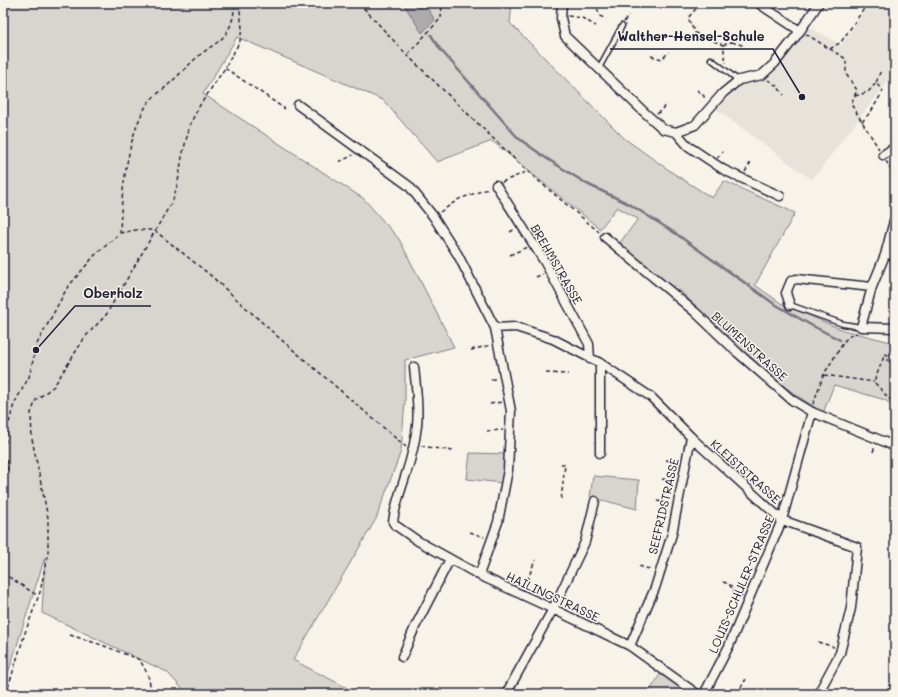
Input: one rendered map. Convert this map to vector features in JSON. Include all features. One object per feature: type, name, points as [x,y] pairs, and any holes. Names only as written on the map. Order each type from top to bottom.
[{"type":"street","points":[[562,3],[565,36],[663,129],[676,132],[695,125],[723,93],[739,80],[762,75],[775,63],[800,31],[818,3]]},
{"type":"street","points":[[758,3],[800,31]]},
{"type":"street","points":[[298,105],[409,186],[433,216],[458,255],[495,328],[511,411],[508,470],[498,522],[479,575]]},
{"type":"street","points":[[676,132],[688,146],[724,170],[780,196]]},
{"type":"street","points":[[883,155],[895,147]]},
{"type":"street","name":"BREHMSTRASSE","points":[[496,185],[533,244],[589,344],[590,359]]},
{"type":"street","points":[[895,216],[885,255],[872,287],[865,327],[895,328]]},
{"type":"street","name":"BLUMENSTRASSE","points":[[605,237],[695,312],[738,353],[792,400],[812,412],[895,447]]},
{"type":"street","points":[[885,255],[895,254]]},
{"type":"street","points":[[790,304],[786,293],[791,281],[796,279],[872,287]]},
{"type":"street","name":"KLEISTSTRASSE","points":[[495,328],[516,327],[553,339],[600,363],[651,396],[691,437],[782,520],[857,547],[851,608],[841,649],[818,694]]},
{"type":"street","points":[[600,363],[600,453]]},
{"type":"street","points":[[413,449],[418,407],[414,367]]},
{"type":"street","name":"LOUIS-SCHULER-STRASSE","points":[[704,694],[729,646],[782,520],[812,412]]},
{"type":"street","name":"SEEFRIDSTRASSE","points":[[630,646],[655,588],[672,534],[691,437]]},
{"type":"street","name":"HAILINGSTRASSE","points":[[413,449],[397,502],[393,522],[395,525],[418,541],[479,575],[630,646],[697,694]]},
{"type":"street","points":[[506,694],[553,609],[585,542],[595,500]]},
{"type":"street","points":[[402,657],[415,627],[450,559]]},
{"type":"lane","points":[[598,68],[622,26]]},
{"type":"lane","points":[[711,59],[739,80]]},
{"type":"lane","points":[[790,304],[843,324],[865,327]]},
{"type":"path","points":[[120,233],[121,207],[125,175],[134,135],[141,116],[148,102],[202,53],[221,40],[231,26],[234,3]]},
{"type":"path","points":[[6,694],[25,633],[39,596],[48,553],[48,518],[32,439],[31,413],[36,400],[54,386],[85,337],[106,315],[154,230],[173,200],[190,124],[200,105],[225,68],[240,40],[242,28],[239,3]]},
{"type":"path","points":[[359,3],[408,55],[527,171],[605,237]]},
{"type":"path","points":[[408,55],[441,18],[442,3]]},
{"type":"path","points":[[600,3],[597,8],[600,16],[606,19]]},
{"type":"path","points":[[830,49],[840,42],[868,3]]},
{"type":"path","points":[[699,5],[688,18],[695,33],[723,45],[742,38]]},
{"type":"path","points":[[562,15],[582,18],[596,26]]},
{"type":"path","points":[[800,31],[846,59],[846,74],[857,90],[851,104],[895,177]]},
{"type":"path","points":[[730,34],[732,42]]},
{"type":"path","points":[[732,42],[745,46]]},
{"type":"path","points":[[723,45],[724,56]]},
{"type":"path","points":[[651,56],[662,59],[669,52]]},
{"type":"path","points":[[225,68],[285,108]]},
{"type":"path","points":[[854,96],[868,92],[876,82],[881,70]]},
{"type":"path","points":[[762,75],[777,86],[784,95]]},
{"type":"path","points":[[862,122],[872,110],[883,92],[876,82]]},
{"type":"path","points":[[697,90],[704,96],[704,99]]},
{"type":"path","points":[[652,119],[667,104]]},
{"type":"path","points":[[340,162],[355,154],[358,148]]},
{"type":"path","points":[[742,178],[752,160]]},
{"type":"path","points":[[433,216],[459,200],[527,171]]},
{"type":"path","points":[[3,484],[8,467],[4,453],[7,430],[14,404],[29,377],[37,344],[68,288],[95,255],[120,233],[136,230],[154,230],[209,274],[300,357],[413,449],[453,451]]},
{"type":"path","points":[[510,255],[533,244]]},
{"type":"path","points":[[812,412],[814,400],[824,374],[845,340],[865,327]]},
{"type":"path","points":[[471,350],[498,342]]},
{"type":"path","points":[[874,382],[885,354],[895,357]]},
{"type":"path","points":[[546,373],[568,374]]},
{"type":"path","points":[[824,374],[874,382],[895,405]]},
{"type":"path","points":[[490,404],[509,400]]},
{"type":"path","points":[[487,431],[510,429]]},
{"type":"path","points":[[666,460],[686,463]]},
{"type":"path","points":[[561,464],[565,464],[561,501]]},
{"type":"path","points":[[662,479],[682,483]]},
{"type":"path","points":[[657,501],[677,505]]},
{"type":"path","points":[[470,532],[492,540]]},
{"type":"path","points":[[522,595],[535,560]]},
{"type":"path","points":[[639,566],[659,573]]},
{"type":"path","points":[[3,573],[39,596]]},
{"type":"path","points":[[722,582],[729,584],[736,594],[748,598]]},
{"type":"path","points":[[70,635],[102,645],[140,660],[148,675],[152,694]]},
{"type":"path","points":[[818,642],[841,649]]},
{"type":"path","points":[[737,694],[746,679]]},
{"type":"path","points":[[888,685],[895,686]]},
{"type":"shaded area","points":[[3,3],[512,3],[510,23],[625,139],[712,198],[724,181],[795,213],[755,285],[782,304],[843,330],[895,343],[895,408],[885,400],[834,385],[823,413],[776,381],[692,306],[694,305],[675,285],[671,290],[618,245],[638,219],[617,207],[600,229],[492,141],[437,162],[383,100],[237,37],[203,94],[364,199],[399,239],[454,347],[405,360],[405,402],[401,451],[376,519],[293,660],[359,694],[187,694],[167,672],[42,613],[45,557],[3,689]]},
{"type":"shaded area","points":[[403,3],[424,3],[435,20],[422,33]]},
{"type":"shaded area","points":[[869,3],[895,3],[895,86],[888,81],[812,180],[716,109],[740,84],[763,78],[778,66],[808,26],[841,45]]},
{"type":"shaded area","points":[[470,453],[507,454],[502,483],[467,479]]},
{"type":"shaded area","points":[[593,476],[639,480],[637,509],[590,497]]},
{"type":"shaded area","points":[[662,671],[694,694],[648,694]]},
{"type":"waterway","points":[[431,35],[440,49],[518,138],[587,184],[629,204],[675,233],[773,303],[840,340]]},
{"type":"waterway","points":[[887,360],[892,362]]},
{"type":"place","name":"Walther-Hensel-Schule","points":[[802,97]]},
{"type":"place","name":"Oberholz","points":[[36,350]]}]
